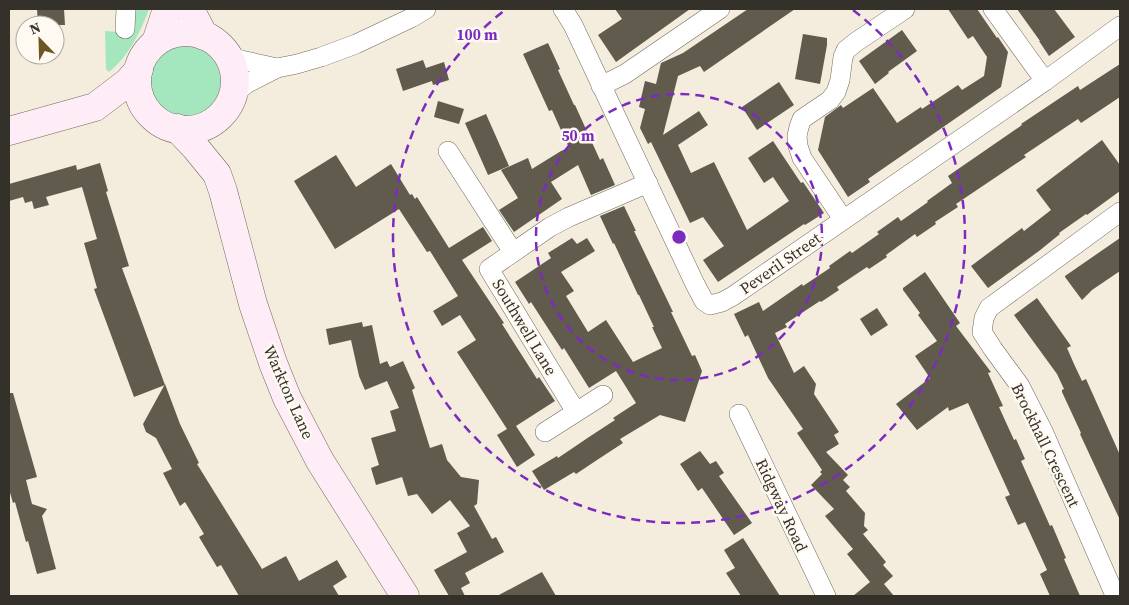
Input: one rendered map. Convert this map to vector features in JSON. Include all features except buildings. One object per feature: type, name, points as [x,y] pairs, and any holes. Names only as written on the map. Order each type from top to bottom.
[{"type":"street","points":[[125,29],[126,9]]},
{"type":"street","points":[[167,9],[156,42],[144,57],[137,76],[139,95],[144,106],[154,118],[169,127],[184,130],[201,127],[214,121],[246,84],[277,68],[321,57],[356,44],[415,12]]},
{"type":"street","points":[[190,9],[204,36]]},
{"type":"street","name":"Peveril Street","points":[[563,9],[573,25],[694,284],[704,301],[710,305],[722,302],[733,296],[1045,81],[1120,26]]},
{"type":"street","points":[[601,86],[625,74],[720,9]]},
{"type":"street","points":[[843,219],[802,158],[798,146],[798,128],[802,119],[830,100],[836,92],[846,50],[905,9]]},
{"type":"street","points":[[993,9],[1045,81]]},
{"type":"street","points":[[156,42],[180,32],[196,33],[213,40],[228,56],[234,75],[234,86],[226,105]]},
{"type":"street","points":[[228,56],[277,68]]},
{"type":"street","points":[[95,107],[128,82],[140,69]]},
{"type":"street","name":"Warkton Lane","points":[[226,105],[217,140],[217,174],[253,304],[287,398],[320,461],[401,595]]},
{"type":"street","points":[[9,131],[95,107],[151,114]]},
{"type":"street","name":"Warkton Lane","points":[[177,128],[217,174]]},
{"type":"street","points":[[448,151],[513,252]]},
{"type":"street","name":"Southwell Lane","points":[[576,412],[489,269],[539,233],[563,220],[648,183]]},
{"type":"street","name":"Brockhall Crescent","points":[[1118,596],[1114,593],[1043,431],[1020,386],[982,332],[984,318],[989,308],[1120,212]]},
{"type":"street","points":[[545,432],[603,395]]},
{"type":"street","name":"Ridgway Road","points":[[739,414],[826,596]]},
{"type":"green space","points":[[135,9],[149,9],[133,44],[109,72],[106,69],[105,31],[134,33]]},
{"type":"green space","points":[[186,43],[200,46],[213,54],[221,67],[224,81],[221,95],[213,108],[200,116],[186,119],[172,116],[159,108],[151,95],[148,81],[151,67],[159,54],[172,46]]}]
